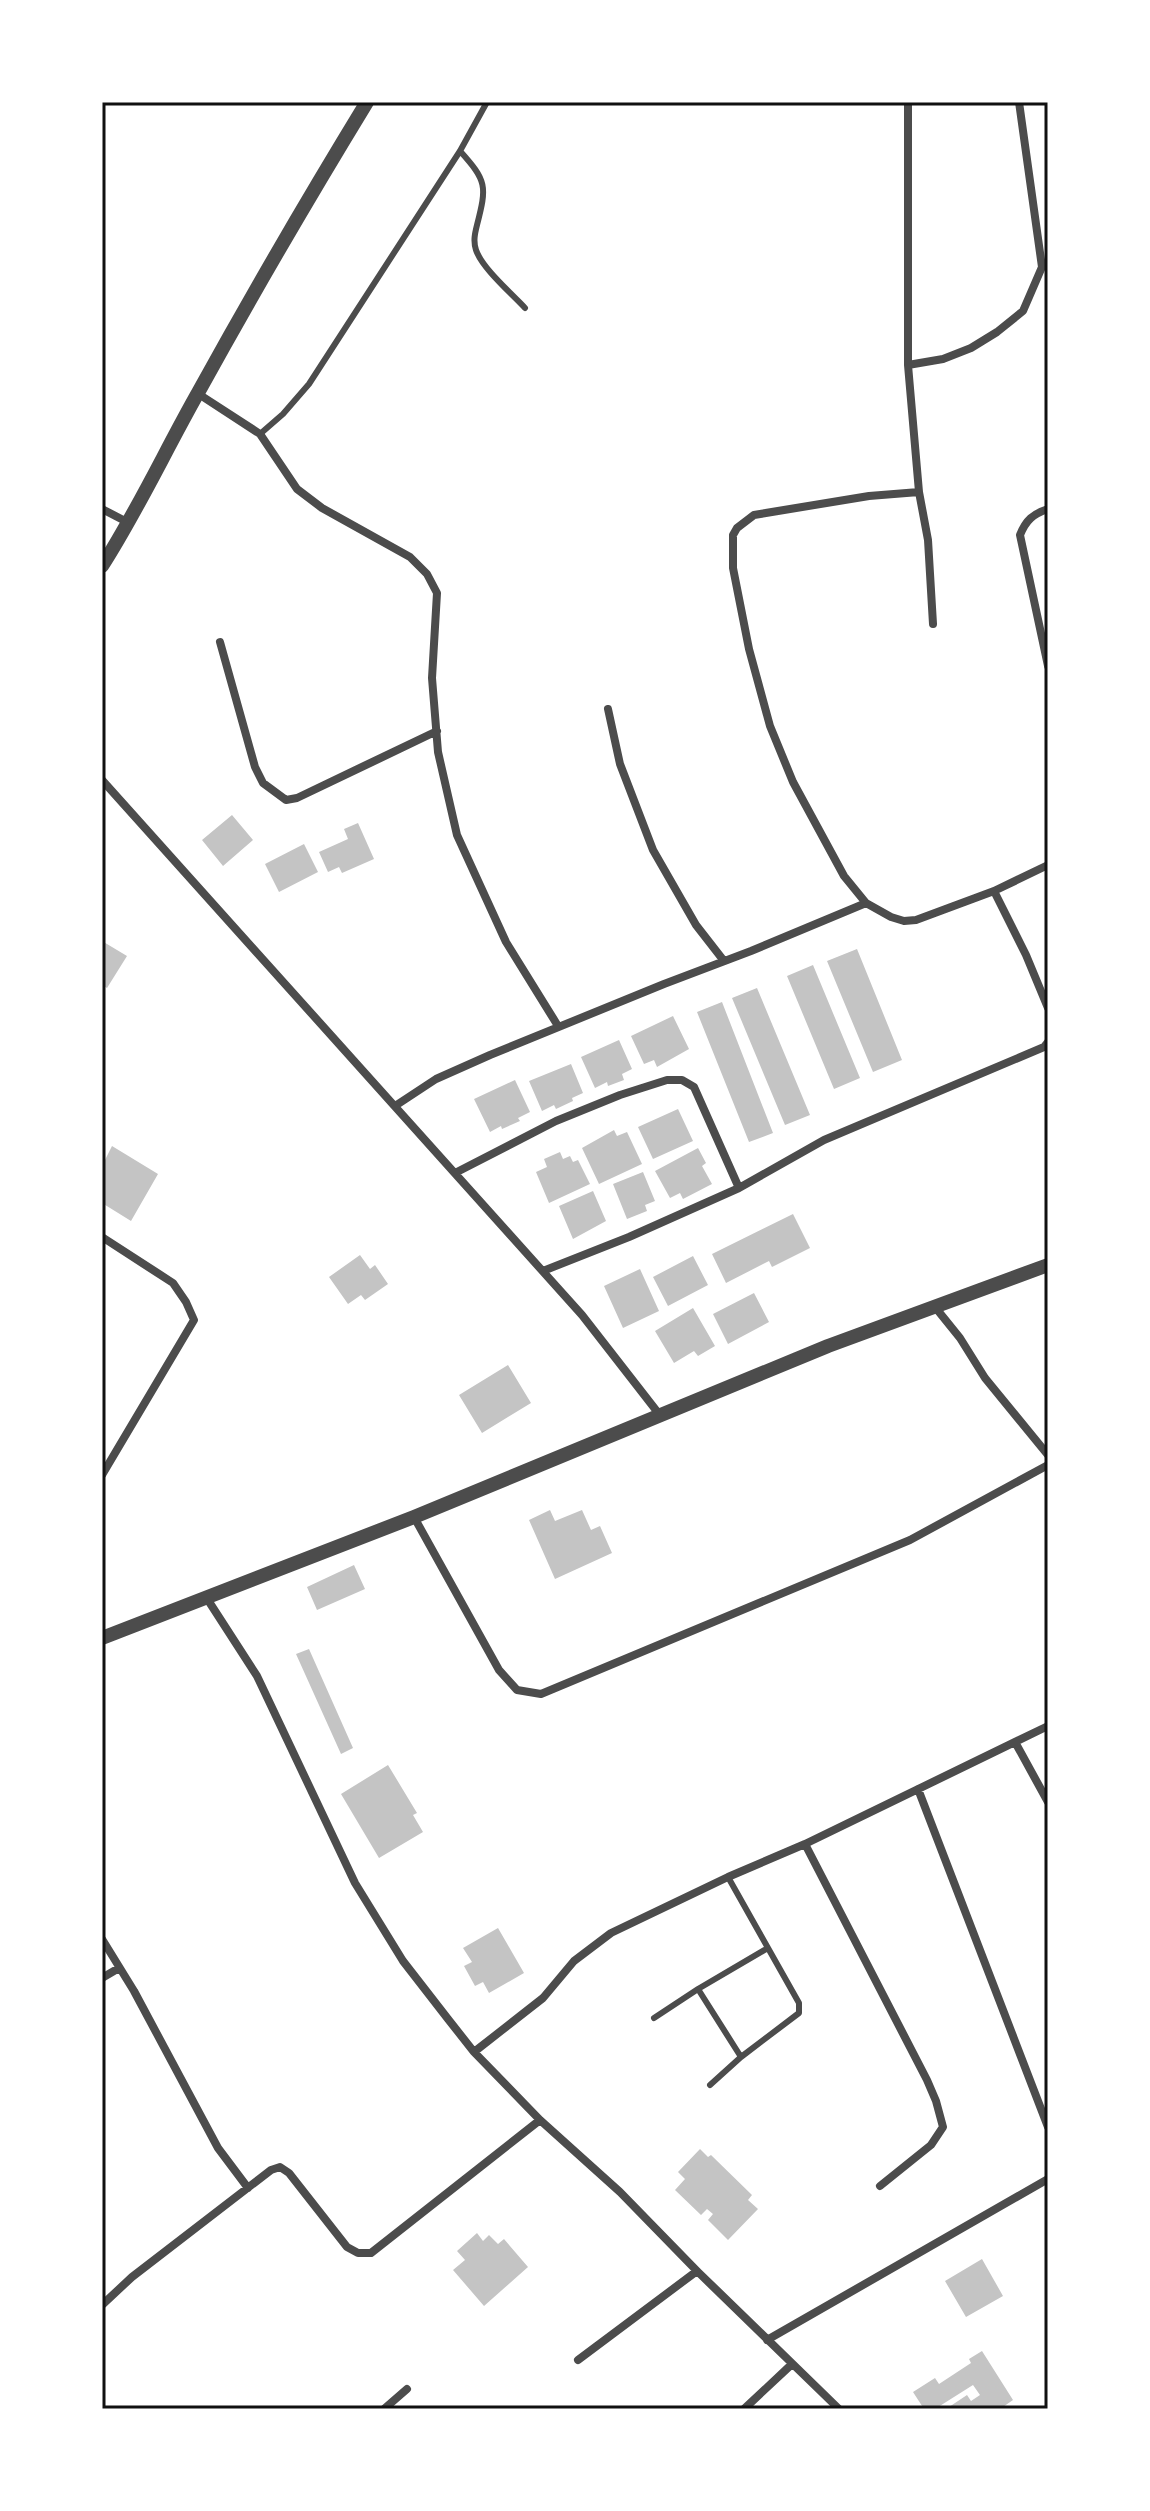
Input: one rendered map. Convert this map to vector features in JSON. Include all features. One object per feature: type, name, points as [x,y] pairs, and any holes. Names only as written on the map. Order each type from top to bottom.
[{"type":"street","points":[[102,566],[129,523],[197,393],[300,211],[367,102]]},
{"type":"street","points":[[908,102],[908,365],[919,492],[928,540],[933,624]]},
{"type":"street","points":[[908,365],[943,359],[971,348],[997,332],[1023,311],[1042,267],[1019,102]]},
{"type":"street","points":[[197,393],[260,434],[297,489],[322,508],[410,557],[427,574],[437,593],[432,678],[442,778],[457,835],[506,942],[558,1026]]},
{"type":"street","points":[[919,492],[869,496],[754,515],[737,528],[733,535],[733,568],[749,649],[770,726],[800,795],[844,876],[866,903],[877,911],[904,921],[916,920],[994,891],[1048,865]]},
{"type":"street","points":[[102,509],[129,523]]},
{"type":"street","points":[[1048,509],[1025,522],[1020,535],[1048,666]]},
{"type":"street","points":[[220,642],[255,767],[263,783],[286,800],[297,798],[437,731]]},
{"type":"street","points":[[608,709],[620,764],[653,850],[696,925],[724,961]]},
{"type":"street","points":[[102,780],[582,1315],[659,1414]]},
{"type":"street","points":[[994,891],[1048,1008]]},
{"type":"street","points":[[395,1106],[436,1079],[558,1026],[866,903]]},
{"type":"street","points":[[543,1271],[739,1188],[824,1140],[1044,1047],[1048,1042]]},
{"type":"street","points":[[455,1173],[556,1121],[607,1100],[667,1080],[682,1080],[694,1087],[739,1188]]},
{"type":"street","points":[[102,1237],[173,1283],[194,1320],[102,1475]]},
{"type":"street","points":[[102,1638],[414,1517],[659,1414],[934,1306],[1048,1265]]},
{"type":"street","points":[[934,1306],[960,1338],[985,1378],[1048,1455]]},
{"type":"street","points":[[414,1517],[499,1670],[517,1690],[541,1694],[910,1540],[1048,1465]]},
{"type":"street","points":[[206,1597],[257,1676],[355,1883],[403,1961],[474,2052],[540,2120],[620,2192],[839,2409]]},
{"type":"street","points":[[474,2052],[543,1998],[574,1961],[611,1933],[805,1844],[1048,1726]]},
{"type":"street","points":[[1015,1742],[1048,1802]]},
{"type":"street","points":[[918,1789],[1048,2127]]},
{"type":"street","points":[[805,1844],[927,2080],[943,2127],[931,2145],[880,2186]]},
{"type":"street","points":[[102,1939],[211,2135],[248,2188]]},
{"type":"street","points":[[102,1978],[119,1968]]},
{"type":"street","points":[[102,2305],[132,2277],[271,2170],[280,2167],[289,2173],[347,2247],[358,2253],[371,2253],[540,2120]]},
{"type":"street","points":[[767,2340],[1048,2179]]},
{"type":"street","points":[[578,2360],[697,2271]]},
{"type":"street","points":[[744,2409],[792,2364]]},
{"type":"street","points":[[384,2409],[407,2389]]},
{"type":"lane","points":[[260,434],[283,414],[309,384],[460,151],[487,102]]},
{"type":"lane","points":[[460,151],[478,170],[483,184],[484,196],[474,235],[476,250],[482,261],[525,308]]},
{"type":"lane","points":[[710,2085],[799,2013],[799,2003],[728,1877]]},
{"type":"lane","points":[[654,2018],[768,1948]]},
{"type":"lane","points":[[698,1989],[741,2057]]},
{"type":"building","points":[[232,815],[253,840],[223,866],[202,840]]},
{"type":"building","points":[[358,823],[374,859],[342,873],[339,867],[328,872],[319,852],[348,839],[344,829]]},
{"type":"building","points":[[304,844],[318,872],[279,892],[265,864]]},
{"type":"building","points":[[102,941],[127,956],[107,988],[102,985]]},
{"type":"building","points":[[857,949],[902,1060],[873,1072],[827,961]]},
{"type":"building","points":[[813,965],[860,1078],[834,1089],[787,976]]},
{"type":"building","points":[[757,988],[810,1115],[785,1125],[732,998]]},
{"type":"building","points":[[722,1002],[773,1133],[749,1142],[697,1012]]},
{"type":"building","points":[[673,1016],[689,1049],[657,1067],[654,1060],[644,1064],[631,1036]]},
{"type":"building","points":[[619,1040],[632,1069],[622,1074],[624,1080],[608,1086],[607,1082],[595,1088],[581,1057]]},
{"type":"building","points":[[571,1064],[583,1093],[556,1109],[554,1105],[542,1111],[529,1081]]},
{"type":"building","points":[[515,1080],[530,1112],[518,1118],[520,1121],[490,1132],[474,1099]]},
{"type":"building","points":[[678,1109],[693,1141],[653,1159],[638,1127]]},
{"type":"building","points":[[614,1130],[617,1136],[627,1132],[642,1164],[599,1184],[582,1148]]},
{"type":"building","points":[[112,1146],[158,1174],[131,1221],[102,1203],[102,1166]]},
{"type":"building","points":[[698,1148],[706,1163],[702,1166],[712,1184],[683,1199],[680,1193],[670,1198],[655,1171]]},
{"type":"building","points":[[560,1152],[563,1159],[570,1156],[573,1162],[578,1160],[590,1184],[549,1203],[536,1172],[547,1167],[544,1159]]},
{"type":"building","points":[[643,1172],[655,1201],[645,1205],[647,1211],[627,1219],[613,1184]]},
{"type":"building","points":[[593,1191],[606,1221],[573,1239],[559,1206]]},
{"type":"building","points":[[793,1214],[810,1248],[772,1267],[769,1261],[726,1283],[712,1254]]},
{"type":"building","points":[[360,1255],[370,1269],[375,1265],[388,1284],[365,1300],[361,1295],[348,1304],[329,1277]]},
{"type":"building","points":[[693,1256],[708,1285],[668,1306],[653,1277]]},
{"type":"building","points":[[640,1269],[659,1311],[623,1328],[604,1286]]},
{"type":"building","points":[[754,1293],[769,1322],[728,1344],[713,1314]]},
{"type":"building","points":[[693,1308],[715,1346],[698,1356],[694,1351],[674,1363],[655,1331]]},
{"type":"building","points":[[508,1365],[531,1403],[482,1433],[459,1395]]},
{"type":"building","points":[[550,1510],[555,1521],[582,1510],[591,1530],[600,1526],[612,1553],[555,1579],[529,1520]]},
{"type":"building","points":[[354,1565],[365,1589],[317,1610],[307,1587]]},
{"type":"building","points":[[309,1649],[353,1748],[341,1754],[296,1654]]},
{"type":"building","points":[[388,1765],[417,1813],[413,1815],[423,1832],[379,1858],[341,1794]]},
{"type":"building","points":[[498,1928],[524,1973],[489,1993],[483,1982],[475,1986],[464,1966],[472,1962],[463,1948]]},
{"type":"building","points":[[700,2149],[708,2157],[711,2155],[752,2195],[748,2200],[758,2209],[728,2240],[708,2220],[713,2214],[707,2209],[701,2215],[675,2190],[685,2179],[678,2172]]},
{"type":"building","points":[[477,2233],[483,2241],[489,2235],[498,2244],[504,2239],[528,2267],[484,2306],[453,2270],[465,2260],[457,2251]]},
{"type":"building","points":[[982,2259],[1003,2296],[966,2317],[945,2281]]},
{"type":"building","points":[[982,2351],[1013,2400],[1000,2409],[946,2409],[967,2395],[971,2401],[980,2395],[973,2385],[935,2409],[924,2409],[913,2392],[935,2378],[939,2384],[971,2363],[969,2359]]}]
